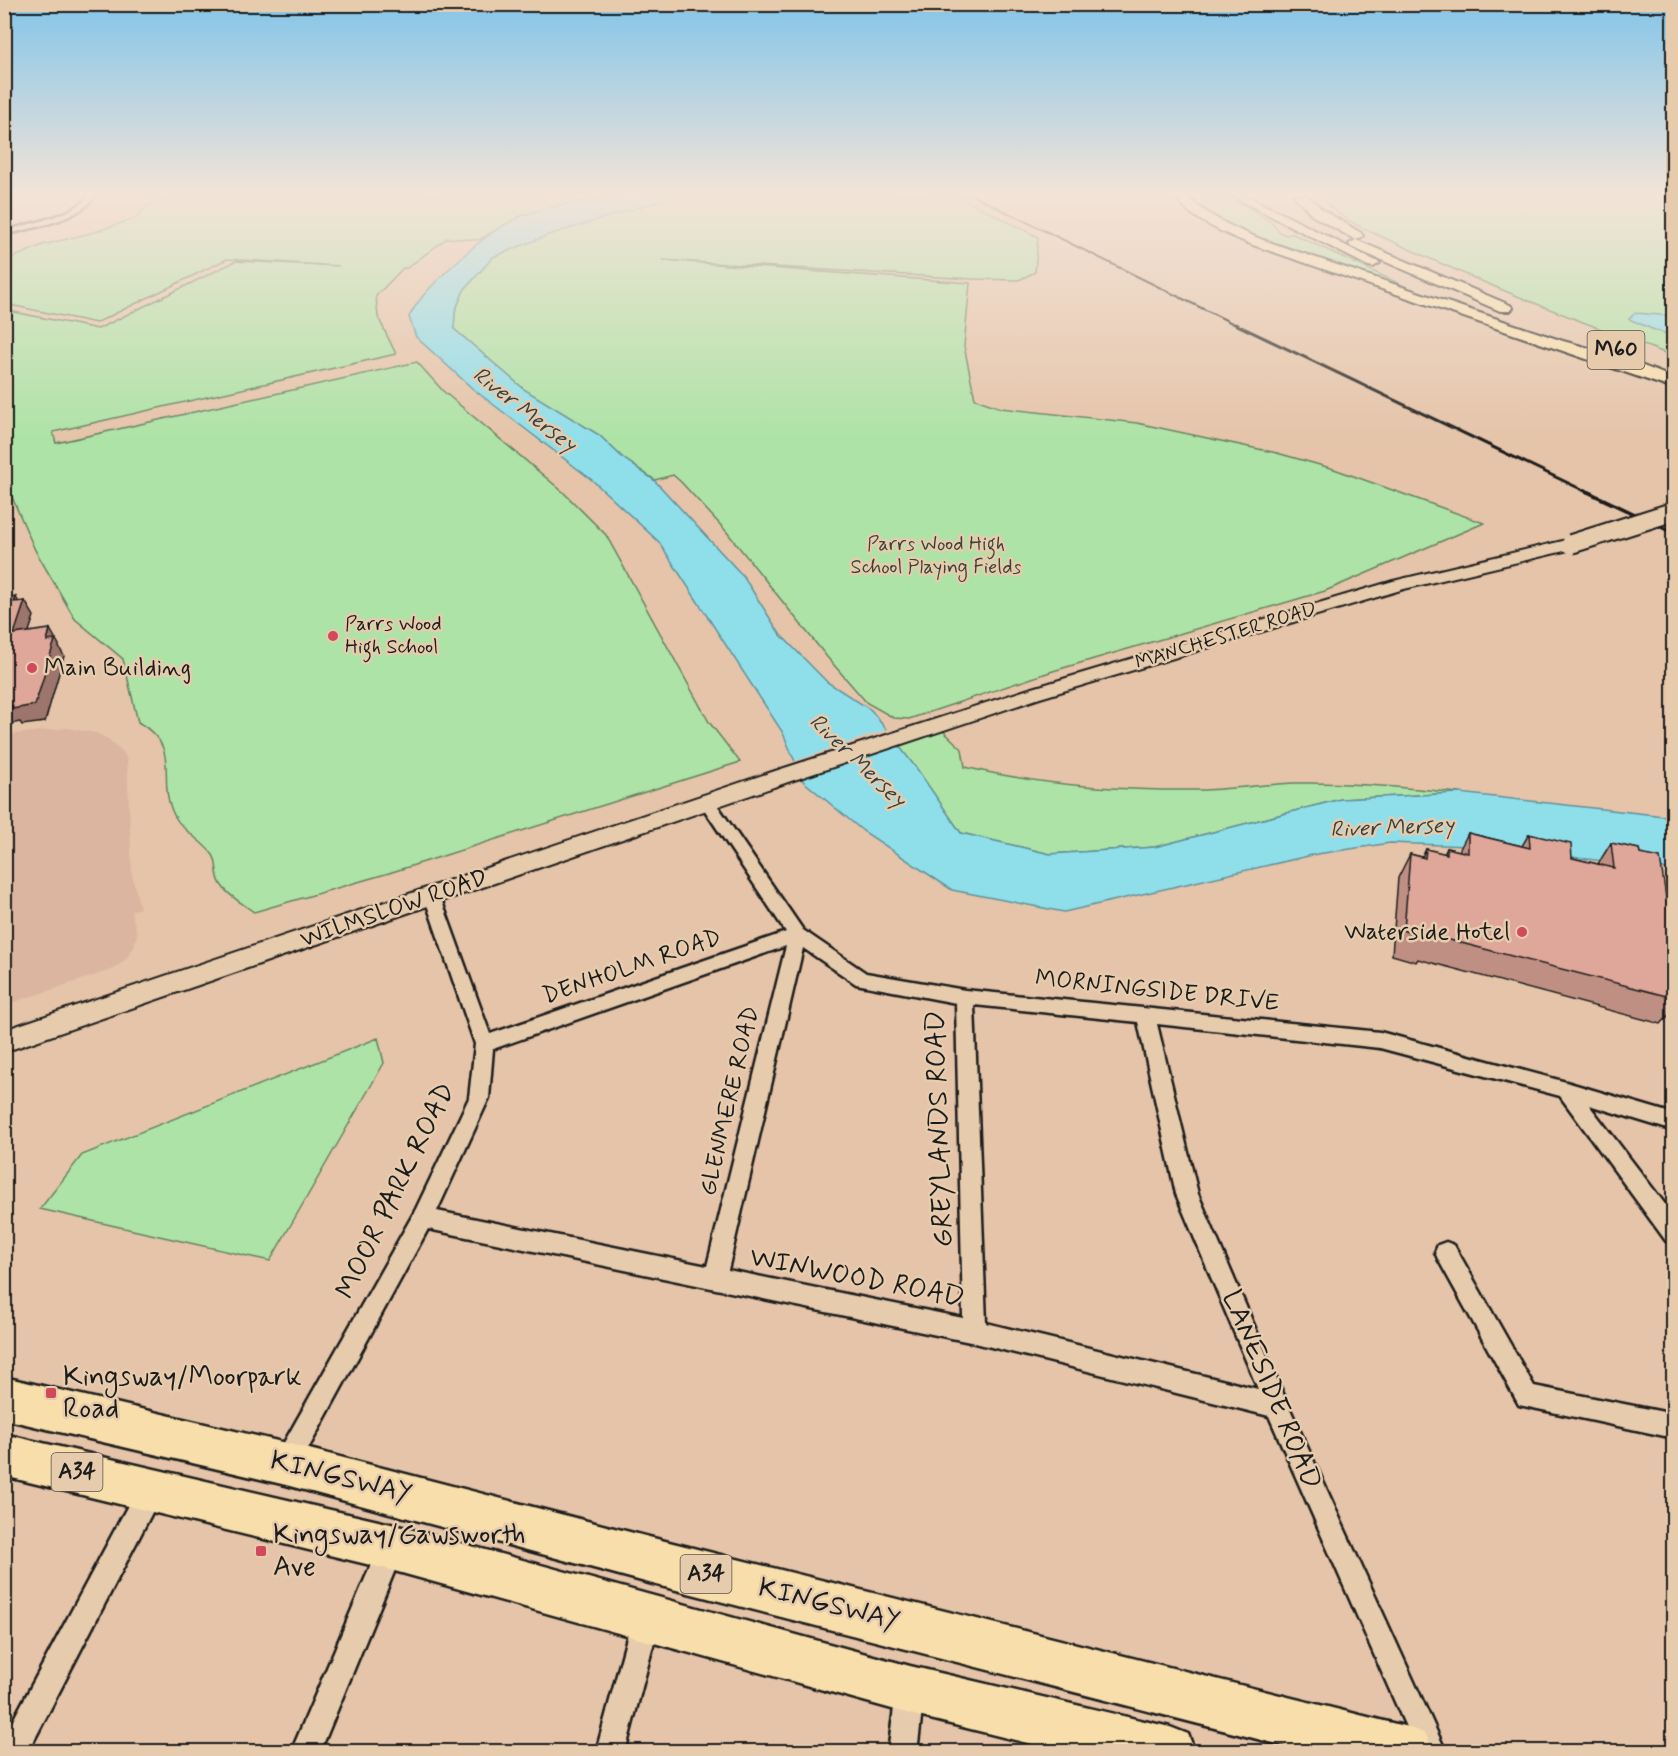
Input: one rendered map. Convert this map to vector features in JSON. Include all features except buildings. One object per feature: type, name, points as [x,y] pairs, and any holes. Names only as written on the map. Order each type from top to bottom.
[{"type":"highway","name":"M60","points":[[1360,277],[1518,333],[1627,366]]},
{"type":"highway","name":"M60","points":[[1403,277],[1674,384]]},
{"type":"highway","points":[[1432,277],[1517,311],[1444,277]]},
{"type":"highway","name":"M60","points":[[1558,329],[1674,371]]},
{"type":"highway","name":"KINGSWAY","points":[[4,1398],[286,1464],[649,1560],[1408,1752]]},
{"type":"highway","name":"A34","points":[[4,1455],[391,1547],[910,1690],[1170,1752]]},
{"type":"main road","name":"MANCHESTER ROAD","points":[[783,776],[1033,694],[1399,585],[1570,544],[1671,513]]},
{"type":"main road","name":"WILMSLOW ROAD","points":[[4,1041],[783,776]]},
{"type":"street","name":"MORNINGSIDE DRIVE","points":[[708,803],[797,935],[862,979],[965,997],[1380,1040],[1566,1090],[1674,1123]]},
{"type":"street","name":"MOOR PARK ROAD","points":[[286,1464],[423,1218],[479,1098],[484,1044],[432,896]]},
{"type":"street","name":"DENHOLM ROAD","points":[[484,1044],[797,935]]},
{"type":"street","name":"GLENMERE ROAD","points":[[715,1280],[797,935]]},
{"type":"street","name":"GREYLANDS ROAD","points":[[965,997],[975,1332]]},
{"type":"street","name":"LANESIDE ROAD","points":[[1146,1017],[1187,1194],[1277,1406],[1432,1752]]},
{"type":"street","points":[[1566,1090],[1674,1234]]},
{"type":"street","name":"WINWOOD ROAD","points":[[423,1218],[975,1332],[1277,1406]]},
{"type":"street","points":[[1446,1252],[1527,1397],[1674,1426]]},
{"type":"street","points":[[12,1752],[150,1489]]},
{"type":"street","points":[[305,1752],[391,1547]]},
{"type":"street","points":[[610,1752],[646,1619]]},
{"type":"street","points":[[902,1752],[910,1690]]},
{"type":"shaded area","points":[[68,728],[96,733],[108,739],[123,752],[127,760],[132,875],[140,908],[131,911],[137,933],[134,947],[126,959],[114,969],[5,1005],[5,735]]},
{"type":"green space","name":"Parrs Wood High School","points":[[5,277],[190,277],[96,323],[5,304]]},
{"type":"green space","name":"Parrs Wood High School","points":[[204,277],[394,277],[376,296],[378,317],[396,354],[53,432],[56,443],[417,362],[443,391],[563,492],[606,535],[709,722],[740,762],[389,873],[254,912],[223,888],[213,855],[182,826],[174,815],[167,788],[165,753],[152,732],[138,722],[123,659],[75,619],[35,550],[5,481],[9,453],[5,453],[4,310],[98,329]]},
{"type":"green space","name":"Parrs Wood High School Playing Fields","points":[[475,277],[889,277],[970,283],[964,346],[975,399],[1001,408],[1137,423],[1277,453],[1334,469],[1484,523],[1325,591],[1053,671],[909,719],[894,718],[867,703],[726,531],[681,482],[673,475],[655,480],[623,458],[599,435],[525,390],[454,329],[455,311],[464,290]]},
{"type":"green space","name":"Parrs Wood High School Playing Fields","points":[[938,277],[1025,277],[1019,280]]},
{"type":"green space","points":[[1370,277],[1385,277],[1417,292]]},
{"type":"green space","points":[[1472,277],[1673,277],[1673,356],[1573,318]]},
{"type":"green space","points":[[942,730],[962,749],[965,767],[1054,783],[1175,790],[1337,783],[1459,793],[1341,799],[1155,847],[1050,854],[961,833],[899,746]]},
{"type":"green space","points":[[378,1038],[384,1063],[270,1261],[40,1209],[82,1155]]},
{"type":"water","name":"River Mersey","points":[[441,277],[475,277],[464,290],[455,311],[454,329],[525,390],[599,435],[623,458],[655,481],[743,576],[780,634],[827,682],[871,710],[917,769],[961,833],[1050,854],[1155,847],[1341,799],[1459,793],[1673,817],[1673,870],[1494,847],[1390,843],[1317,854],[1064,912],[952,890],[863,831],[803,781],[783,733],[659,542],[592,480],[473,389],[416,337],[409,317],[427,291]]},
{"type":"water","points":[[1635,313],[1673,316],[1673,336],[1629,319]]},
{"type":"pier","points":[[888,729],[901,745],[799,780],[792,762]]},
{"type":"railway","points":[[1138,277],[1238,326]]},
{"type":"railway","points":[[1235,324],[1587,492]]},
{"type":"railway","points":[[1584,490],[1674,533]]},
{"type":"place","name":"Parrs Wood High School","points":[[333,636]]},
{"type":"place","name":"Main Building","points":[[32,668]]},
{"type":"place","name":"Waterside Hotel","points":[[1522,932]]},
{"type":"place","name":"Kingsway/Moorpark Road","points":[[51,1393]]},
{"type":"place","name":"Kingsway/Gawsworth Ave","points":[[261,1551]]}]
